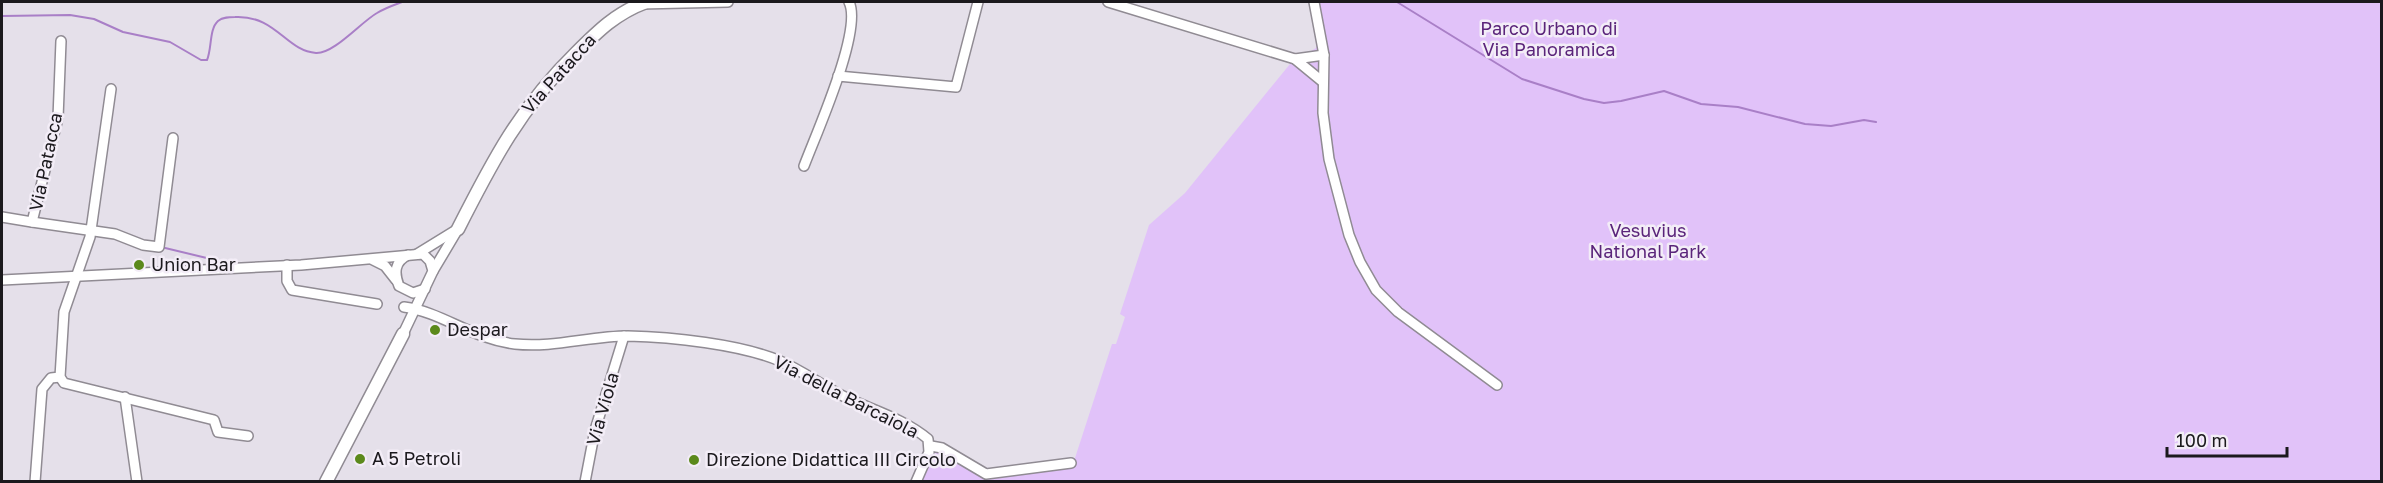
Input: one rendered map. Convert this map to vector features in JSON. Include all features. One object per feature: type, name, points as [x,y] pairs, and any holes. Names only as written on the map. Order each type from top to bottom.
[{"type":"main road","name":"Via Patacca","points":[[458,229],[495,157],[527,107],[608,20],[643,3]]},
{"type":"main road","points":[[326,482],[404,334]]},
{"type":"street","points":[[643,3],[728,2]]},
{"type":"street","points":[[804,166],[846,54],[854,16],[849,2]]},
{"type":"street","points":[[838,76],[956,87],[978,2]]},
{"type":"street","points":[[1108,2],[1295,59],[1323,82]]},
{"type":"street","points":[[1314,2],[1324,55],[1323,113],[1329,159],[1349,235],[1376,290],[1398,312],[1497,385]]},
{"type":"street","name":"Via Patacca","points":[[61,41],[58,118],[32,222],[115,234],[143,245],[159,247],[173,138]]},
{"type":"street","points":[[1295,59],[1324,55]]},
{"type":"street","points":[[111,89],[91,231],[64,312],[60,377],[64,383],[214,420],[218,432],[248,436]]},
{"type":"street","points":[[2,217],[32,222]]},
{"type":"street","points":[[404,334],[404,307],[395,271],[398,264],[458,229]]},
{"type":"street","name":"Via Patacca","points":[[433,271],[458,229]]},
{"type":"street","points":[[2,280],[287,266],[371,260],[413,254],[427,257],[433,271],[404,334]]},
{"type":"street","points":[[371,260],[385,266],[398,283],[413,293],[425,289]]},
{"type":"street","points":[[287,266],[287,281],[292,290],[377,304]]},
{"type":"street","name":"Via della Barcaiola","points":[[404,307],[417,309],[486,339],[500,342],[563,344],[624,336],[680,340],[755,353],[780,361],[847,398],[918,431],[930,446],[916,482]]},
{"type":"street","name":"Via Viola","points":[[585,482],[595,430],[624,336]]},
{"type":"street","points":[[35,482],[42,389],[51,378],[60,377]]},
{"type":"street","points":[[125,397],[137,482]]},
{"type":"street","points":[[930,446],[942,448],[986,474],[1071,462]]},
{"type":"green space","name":"Vesuvius National Park","points":[[1309,2],[2381,2],[2381,481],[914,482],[919,466],[939,444],[963,463],[990,470],[1075,458],[1112,344],[1116,344],[1125,317],[1120,314],[1149,225],[1185,193],[1290,64],[1316,48],[1317,35]]},
{"type":"waterway","points":[[2,16],[70,15],[94,19],[123,32],[170,42],[201,60],[207,60],[213,29],[218,21],[224,18],[249,18],[261,22],[296,46],[316,53],[331,48],[377,13],[402,2]]},
{"type":"waterway","points":[[1397,2],[1522,79],[1584,99],[1604,103],[1664,91],[1701,104],[1738,107],[1805,124],[1831,126],[1864,120],[1876,122]]},
{"type":"waterway","points":[[161,247],[215,260],[225,265]]},
{"type":"place","name":"Union Bar","points":[[139,265]]},
{"type":"place","name":"Despar","points":[[435,330]]},
{"type":"place","name":"A 5 Petroli","points":[[360,459]]},
{"type":"place","name":"Direzione Didattica III Circolo","points":[[694,460]]},
{"type":"park label","name":"Parco Urbano di Via Panoramica","points":[[1549,39]]}]
